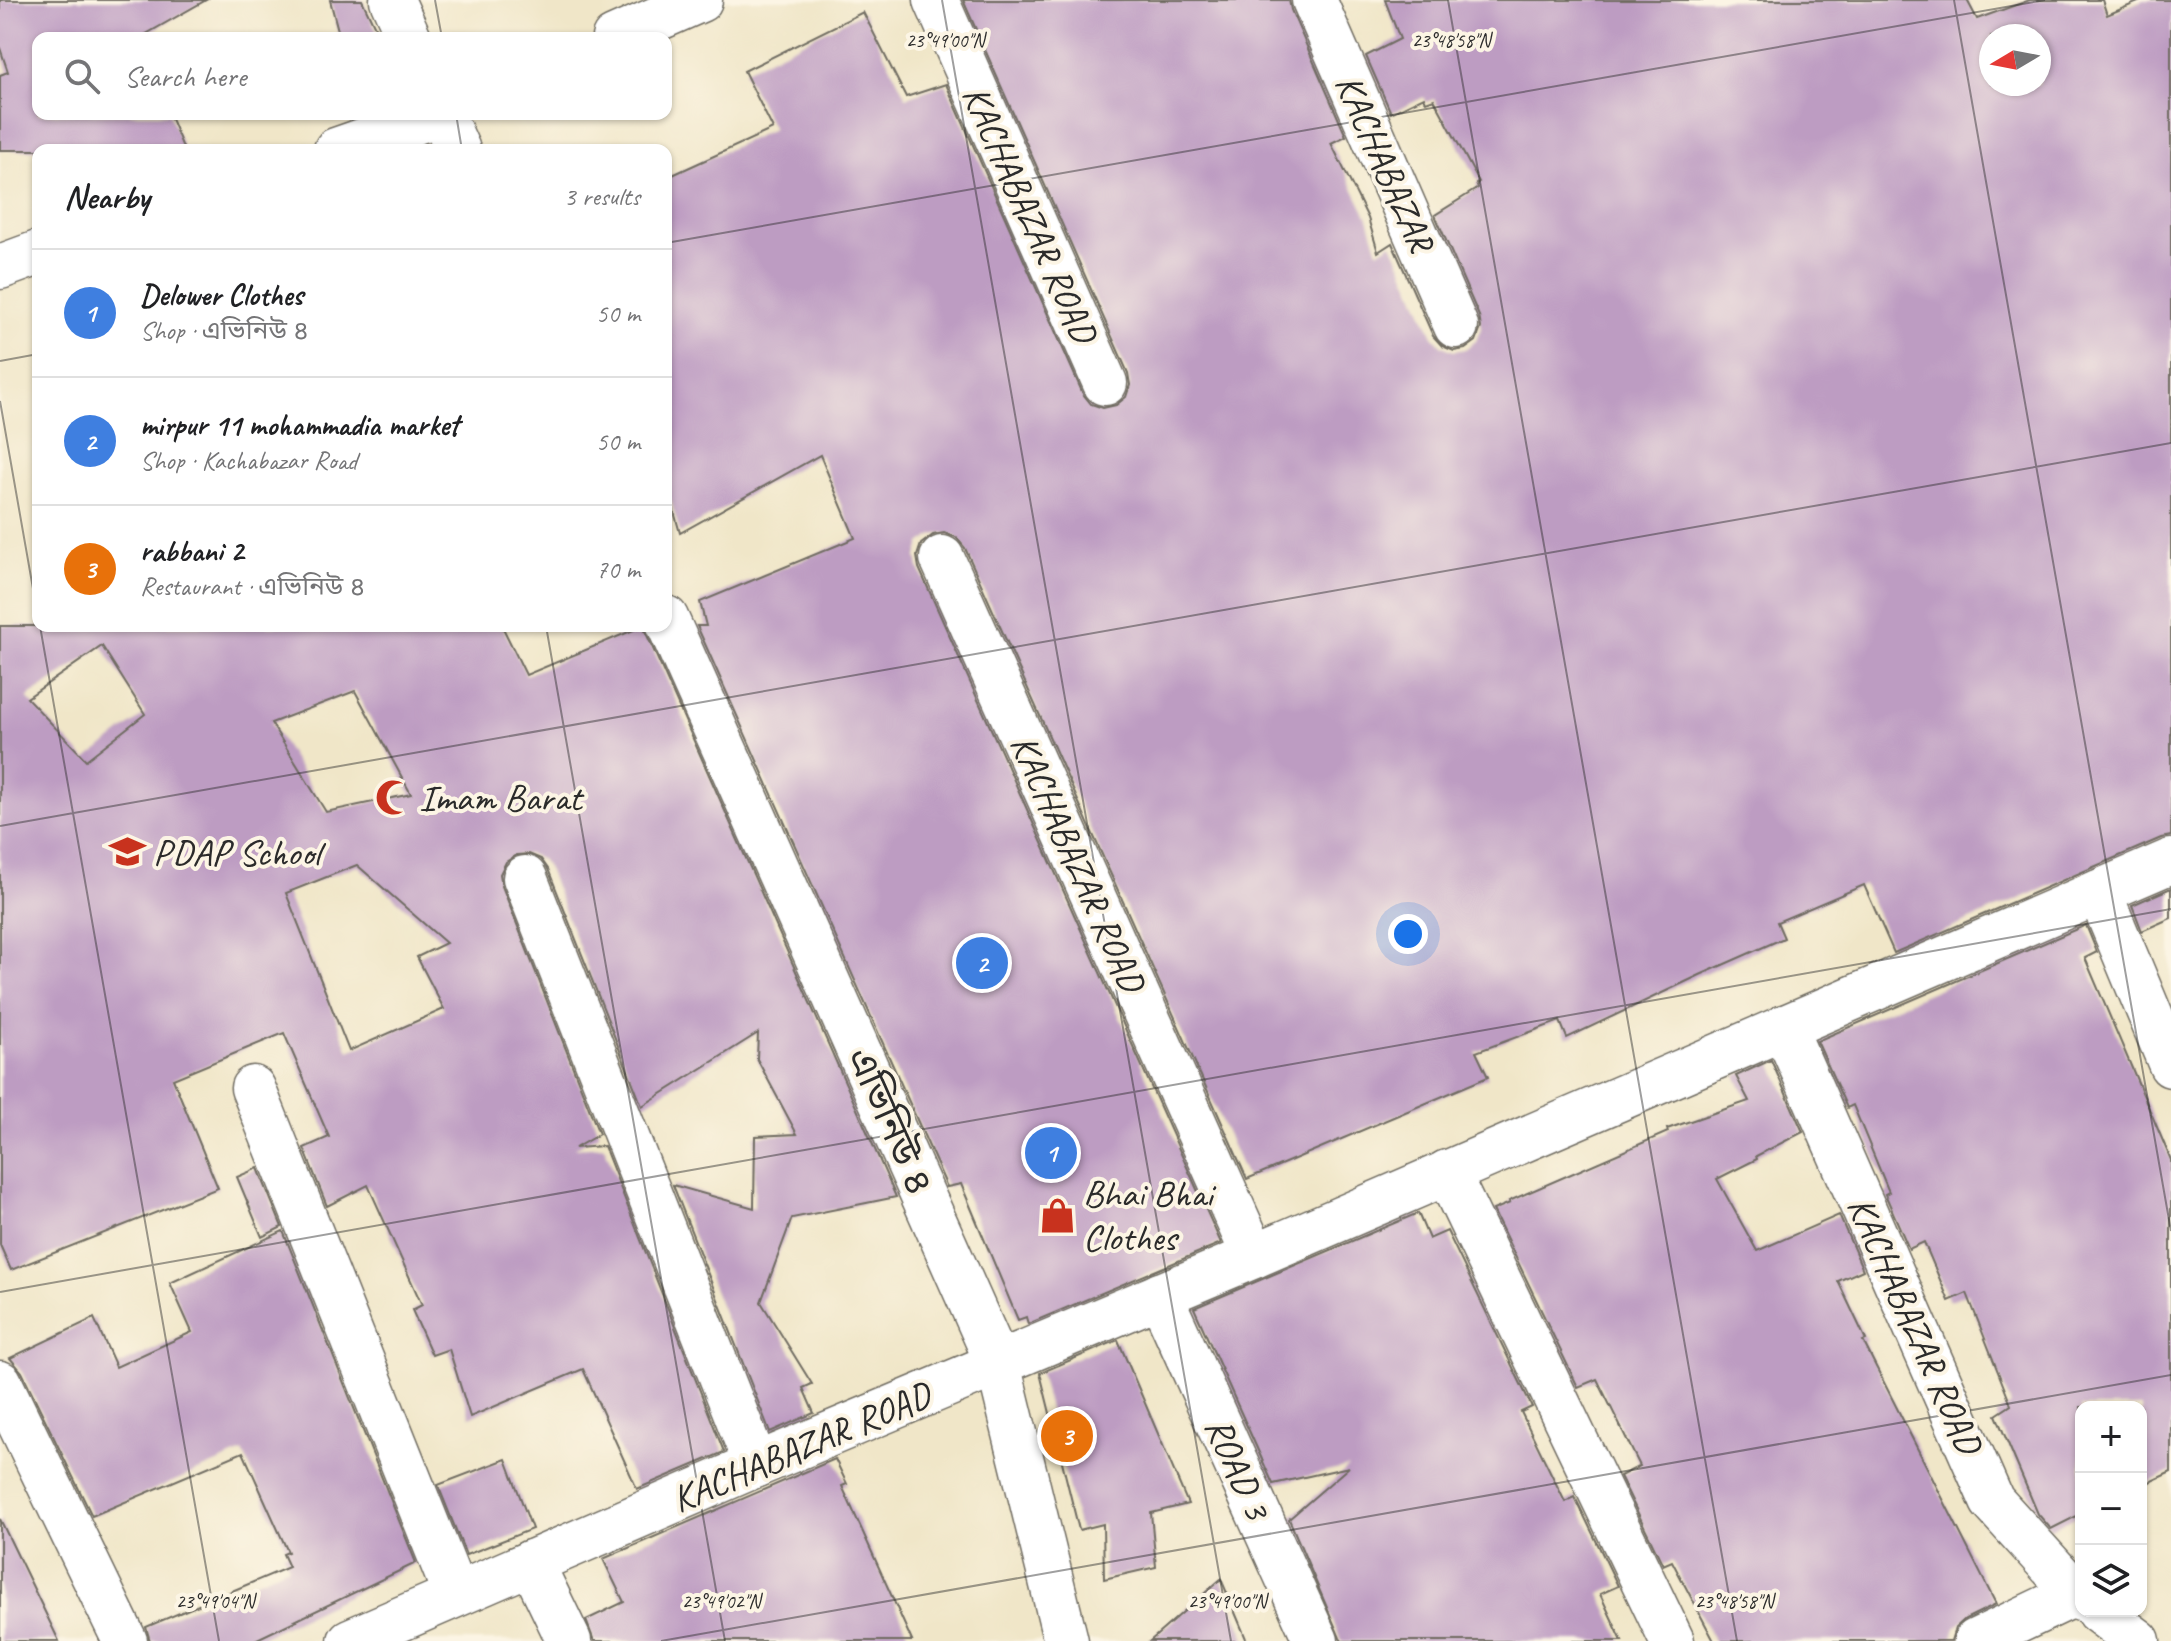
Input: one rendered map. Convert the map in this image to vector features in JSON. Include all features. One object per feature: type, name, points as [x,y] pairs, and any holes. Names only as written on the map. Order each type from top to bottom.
[{"type":"street","points":[[392,0],[406,32]]},
{"type":"street","name":"KACHABAZAR ROAD","points":[[936,0],[1105,383]]},
{"type":"street","name":"KACHABAZAR","points":[[1314,0],[1456,326]]},
{"type":"street","points":[[625,32],[676,5]]},
{"type":"street","points":[[354,144],[424,120]]},
{"type":"street","points":[[444,120],[455,144]]},
{"type":"street","points":[[0,267],[32,255]]},
{"type":"street","name":"KACHABAZAR ROAD","points":[[942,558],[1254,1256]]},
{"type":"street","name":"এভিনিউ ৪","points":[[672,631],[998,1364],[1066,1641]]},
{"type":"street","name":"KACHABAZAR ROAD","points":[[350,1641],[2171,861]]},
{"type":"street","points":[[525,878],[756,1465]]},
{"type":"street","points":[[2099,892],[2171,1065]]},
{"type":"street","name":"KACHABAZAR ROAD","points":[[1784,1027],[1992,1501],[2075,1590]]},
{"type":"street","points":[[253,1088],[455,1594]]},
{"type":"street","points":[[1447,1172],[1672,1641]]},
{"type":"street","name":"ROAD 3","points":[[1160,1295],[1316,1641]]},
{"type":"street","points":[[0,1383],[125,1641]]},
{"type":"street","points":[[531,1562],[569,1641]]},
{"type":"street","points":[[1976,1641],[2075,1605]]},
{"type":"street","name":"KACHABAZAR ROAD","points":[[2106,1617],[2138,1641]]},
{"type":"building","points":[[0,0],[206,0],[150,32],[32,32],[32,120],[172,120],[182,144],[32,144],[32,150],[0,150],[0,75],[8,72],[0,48]]},
{"type":"building","points":[[330,0],[362,0],[377,32],[338,32]]},
{"type":"building","points":[[963,0],[1289,0],[1346,136],[1331,143],[1368,218],[1378,252],[1392,243],[1433,336],[1442,346],[1454,351],[1465,349],[1476,341],[1481,328],[1479,316],[1435,215],[1478,188],[1476,184],[1479,182],[1434,99],[1426,102],[1424,97],[1391,113],[1366,56],[1400,39],[1385,0],[1967,0],[1977,19],[2030,0],[2102,0],[2107,15],[2143,0],[2171,0],[2171,836],[1894,953],[1864,885],[1777,922],[1784,938],[1567,1038],[1560,1021],[1476,1052],[1488,1077],[1247,1179],[965,548],[956,537],[944,533],[933,535],[921,544],[917,556],[919,568],[1221,1243],[1028,1324],[1026,1317],[1018,1320],[961,1184],[947,1187],[697,626],[706,626],[700,602],[855,538],[820,455],[680,533],[672,504],[672,175],[773,129],[744,71],[863,12],[906,97],[946,84],[1083,394],[1091,404],[1103,408],[1116,405],[1126,397],[1130,385],[1128,373]]},
{"type":"building","points":[[0,626],[32,626],[32,632],[505,632],[526,675],[629,632],[646,632],[896,1197],[792,1218],[761,1302],[812,1384],[803,1388],[814,1413],[770,1432],[673,1185],[754,1208],[755,1136],[797,1134],[757,1059],[758,1033],[642,1106],[548,869],[541,859],[529,854],[517,855],[506,862],[500,874],[502,886],[599,1134],[575,1148],[604,1146],[724,1452],[637,1489],[583,1369],[470,1417],[449,1349],[432,1355],[412,1310],[422,1305],[368,1185],[327,1206],[304,1148],[329,1137],[284,1033],[173,1079],[218,1188],[11,1270],[0,1245]],"holes":[[[102,646],[145,714],[86,760],[27,698]],[[355,691],[411,794],[326,812],[271,723]],[[357,865],[446,943],[417,957],[444,1009],[349,1051],[286,893]]]},
{"type":"building","points":[[2171,888],[2171,918],[2142,931],[2132,905]]},
{"type":"building","points":[[2086,925],[2097,952],[2085,958],[2171,1160],[2171,1472],[2147,1483],[2147,1401],[2075,1401],[2075,1517],[2051,1529],[2038,1514],[1996,1415],[2011,1405],[1967,1293],[1949,1301],[1924,1242],[1909,1249],[1885,1194],[1889,1192],[1853,1105],[1847,1108],[1817,1041]]},
{"type":"building","points":[[1771,1060],[1803,1132],[1717,1179],[1757,1251],[1839,1215],[1863,1270],[1838,1281],[1866,1340],[1863,1341],[1996,1604],[1965,1619],[1955,1628],[1951,1641],[1714,1641],[1672,1561],[1663,1565],[1620,1476],[1640,1466],[1597,1379],[1578,1387],[1493,1210],[1668,1132],[1667,1129],[1749,1101],[1736,1076]]},
{"type":"building","points":[[258,1168],[282,1227],[262,1237],[237,1177]]},
{"type":"building","points":[[1418,1213],[1429,1239],[1447,1231],[1532,1407],[1521,1412],[1565,1502],[1575,1497],[1618,1586],[1600,1594],[1622,1641],[1342,1641],[1340,1638],[1289,1519],[1349,1467],[1273,1484],[1194,1308]]},
{"type":"building","points":[[283,1231],[416,1563],[253,1641],[150,1641],[146,1627],[289,1567],[283,1554],[288,1552],[243,1452],[92,1516],[22,1372],[10,1358],[94,1318],[116,1367],[192,1332],[170,1283]]},
{"type":"building","points":[[1118,1340],[1188,1504],[1151,1513],[1156,1567],[1104,1579],[1103,1524],[1079,1530],[1040,1373]]},
{"type":"building","points":[[506,1459],[532,1529],[466,1555],[438,1485]]},
{"type":"building","points":[[835,1459],[847,1484],[842,1486],[912,1641],[594,1641],[586,1620],[624,1602],[603,1559]]},
{"type":"building","points":[[0,1519],[59,1641],[0,1641]]},
{"type":"building","points":[[1221,1579],[1247,1641],[1150,1641]]},
{"type":"place","name":"Imam Barat","points":[[393,797]]},
{"type":"place","name":"PDAP School","points":[[127,852]]},
{"type":"place","name":"mirpur 11 mohammadia market","points":[[982,963]]},
{"type":"place","name":"Delower Clothes","points":[[1051,1153]]},
{"type":"place","name":"Bhai Bhai Clothes","points":[[1057,1215]]},
{"type":"place","name":"rabbani 2","points":[[1067,1436]]}]
